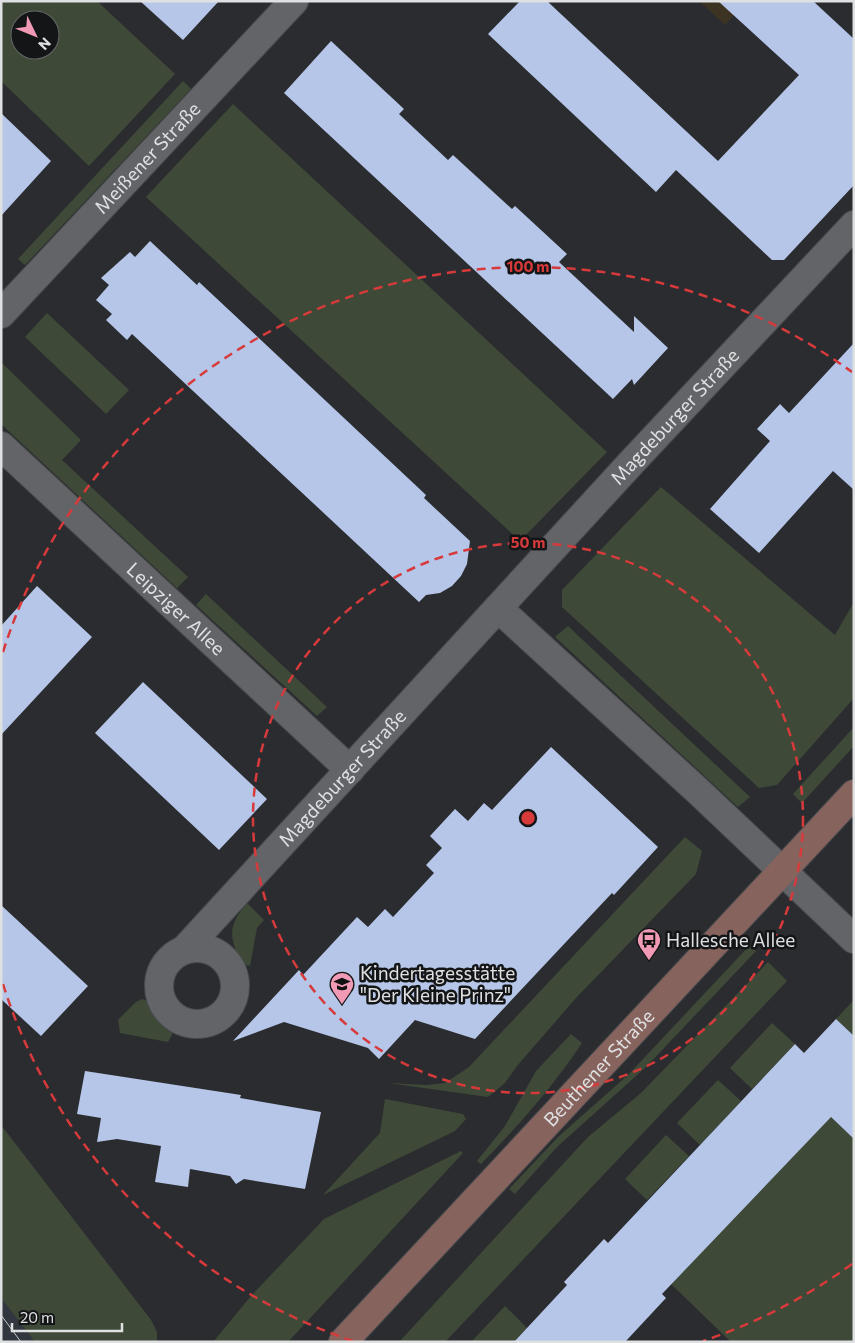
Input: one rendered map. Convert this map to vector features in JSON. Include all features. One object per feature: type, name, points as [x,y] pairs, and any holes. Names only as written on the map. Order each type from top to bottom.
[{"type":"main road","name":"Beuthener Straße","points":[[343,1342],[784,872],[854,794]]},
{"type":"street","name":"Meißener Straße","points":[[1,314],[294,1]]},
{"type":"street","name":"Magdeburger Straße","points":[[186,948],[498,608],[854,225]]},
{"type":"street","name":"Leipziger Allee","points":[[1,446],[350,770]]},
{"type":"street","points":[[498,608],[854,939]]},
{"type":"shaded area","points":[[699,1],[747,1],[725,25]]},
{"type":"shaded area","points":[[1,1298],[35,1342],[1,1342]]},
{"type":"green space","points":[[1,1],[97,1],[175,74],[89,166],[1,81]]},
{"type":"green space","points":[[183,81],[191,89],[25,265],[18,259]]},
{"type":"green space","points":[[233,104],[607,452],[520,541],[146,197]]},
{"type":"green space","points":[[47,313],[129,390],[106,414],[25,337]]},
{"type":"green space","points":[[1,362],[81,440],[62,460],[188,577],[177,588],[1,424]]},
{"type":"green space","points":[[661,487],[835,635],[854,602],[854,698],[777,785],[759,788],[562,607],[562,590]]},
{"type":"green space","points":[[206,594],[327,707],[317,716],[196,605]]},
{"type":"green space","points":[[568,626],[750,797],[738,807],[555,637]]},
{"type":"green space","points":[[854,727],[854,746],[802,803],[793,794]]},
{"type":"green space","points":[[685,837],[702,851],[696,874],[576,998],[517,1066],[505,1083],[488,1097],[388,1083],[427,1085],[445,1083],[469,1067]]},
{"type":"green space","points":[[247,903],[264,920],[257,928],[250,966],[242,964],[234,946],[232,932],[236,919]]},
{"type":"green space","points":[[750,945],[756,951],[646,1067],[557,1147],[515,1194],[509,1189],[558,1137],[629,1074]]},
{"type":"green space","points":[[768,962],[787,981],[445,1342],[399,1342],[588,1137],[641,1093]]},
{"type":"green space","points":[[142,999],[148,1001],[156,1016],[172,1029],[172,1035],[168,1042],[120,1033],[118,1020],[136,1002]]},
{"type":"green space","points":[[854,1000],[854,1036],[836,1019]]},
{"type":"green space","points":[[772,1023],[795,1044],[752,1089],[730,1068]]},
{"type":"green space","points":[[571,1034],[582,1043],[571,1060],[534,1106],[481,1164],[477,1161],[505,1126],[536,1071]]},
{"type":"green space","points":[[718,1080],[741,1101],[700,1145],[677,1123]]},
{"type":"green space","points":[[385,1099],[463,1114],[466,1119],[455,1131],[323,1195],[380,1133]]},
{"type":"green space","points":[[830,1116],[854,1139],[854,1342],[731,1342],[671,1284]]},
{"type":"green space","points":[[1,1125],[151,1320],[157,1332],[157,1342],[35,1342],[1,1298]]},
{"type":"green space","points":[[666,1135],[689,1156],[647,1200],[625,1179]]},
{"type":"green space","points":[[461,1151],[463,1153],[288,1342],[213,1342],[251,1296],[324,1219]]},
{"type":"green space","points":[[505,1306],[527,1328],[514,1342],[471,1342]]},
{"type":"building","points":[[140,1],[219,1],[183,40]]},
{"type":"building","points":[[520,1],[547,1],[718,161],[799,75],[718,1],[813,1],[854,39],[854,185],[784,260],[772,260],[676,170],[656,192],[488,34]]},
{"type":"building","points":[[331,41],[404,109],[399,114],[448,160],[453,155],[512,209],[515,206],[567,254],[559,262],[634,332],[634,316],[668,348],[634,385],[632,379],[613,399],[284,93]]},
{"type":"building","points":[[1,113],[51,161],[1,216]]},
{"type":"building","points":[[150,241],[197,285],[199,282],[245,325],[426,495],[424,498],[470,541],[467,564],[461,576],[452,586],[440,593],[426,595],[419,602],[132,334],[127,340],[106,320],[112,314],[96,300],[109,285],[101,278],[130,252],[135,257]]},
{"type":"building","points":[[854,343],[854,490],[833,471],[759,553],[710,509],[770,441],[757,429],[780,404],[789,413]]},
{"type":"building","points":[[37,586],[92,637],[1,735],[1,626]]},
{"type":"building","points":[[143,682],[267,799],[219,850],[95,733]]},
{"type":"building","points":[[551,747],[658,847],[614,895],[612,893],[475,1039],[415,1020],[379,1059],[368,1048],[284,1022],[233,1041],[299,970],[303,975],[357,917],[368,927],[385,909],[393,917],[434,873],[426,865],[442,848],[430,836],[455,809],[468,821],[484,803],[492,810]]},
{"type":"building","points":[[1,905],[88,986],[41,1036],[1,999]]},
{"type":"building","points":[[836,1019],[854,1036],[854,1139],[831,1117],[662,1294],[666,1298],[625,1342],[514,1342],[567,1285],[564,1282],[604,1239],[608,1243],[795,1044],[804,1053]]},
{"type":"building","points":[[85,1071],[241,1095],[240,1098],[321,1112],[305,1189],[244,1179],[236,1184],[230,1176],[190,1169],[188,1187],[155,1182],[161,1146],[117,1139],[97,1142],[101,1118],[77,1114]]},
{"type":"tram line","points":[[1,1315],[21,1342]]},
{"type":"place","name":"Hallesche Allee","points":[[649,961]]},
{"type":"place","name":"Kindertagesstätte \"Der Kleine Prinz\"","points":[[342,1005]]}]
